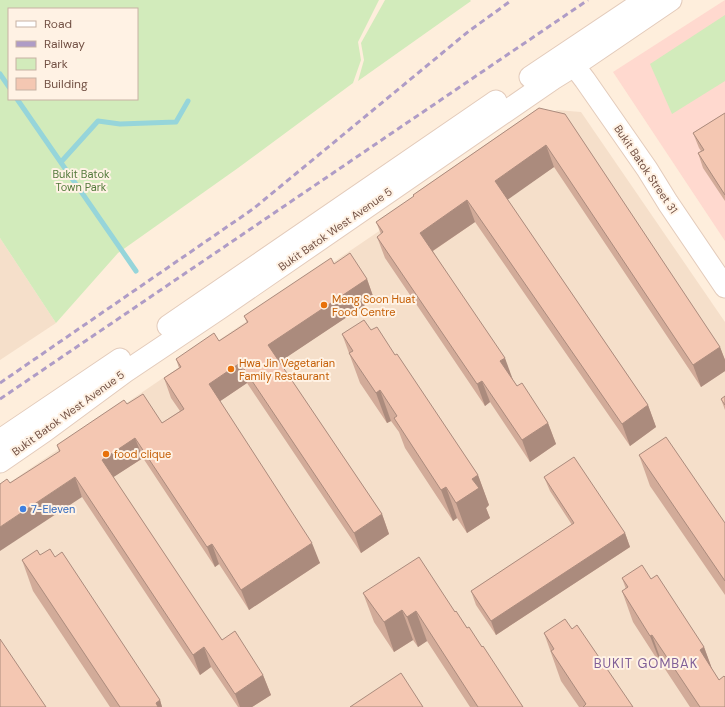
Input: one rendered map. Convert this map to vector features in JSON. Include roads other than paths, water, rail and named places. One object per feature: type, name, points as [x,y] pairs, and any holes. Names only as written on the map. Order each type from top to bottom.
[{"type":"street","name":"Bukit Batok West Avenue 5","points":[[0,462],[125,372],[553,79],[569,60],[646,0]]},
{"type":"street","name":"Bukit Batok West Avenue 5","points":[[0,440],[569,60],[671,0]]},
{"type":"street","name":"Bukit Batok Street 31","points":[[569,60],[647,169],[668,203],[725,287]]},
{"type":"waterway","points":[[0,74],[8,86]]},
{"type":"waterway","points":[[18,100],[136,271]]},
{"type":"waterway","points":[[61,162],[98,121],[120,124],[176,122],[188,101]]},
{"type":"railway","points":[[0,383],[253,209],[469,31],[512,0]]},
{"type":"railway","points":[[0,399],[588,0]]},
{"type":"place","name":"Meng Soon Huat Food Centre","points":[[324,305]]},
{"type":"place","name":"Hwa Jin Vegetarian Family Restaurant","points":[[231,369]]},
{"type":"place","name":"food clique","points":[[106,454]]},
{"type":"place","name":"7-Eleven","points":[[23,509]]},
{"type":"district","name":"BUKIT GOMBAK","points":[[646,663]]},
{"type":"park label","name":"Bukit Batok Town Park","points":[[81,180]]}]
